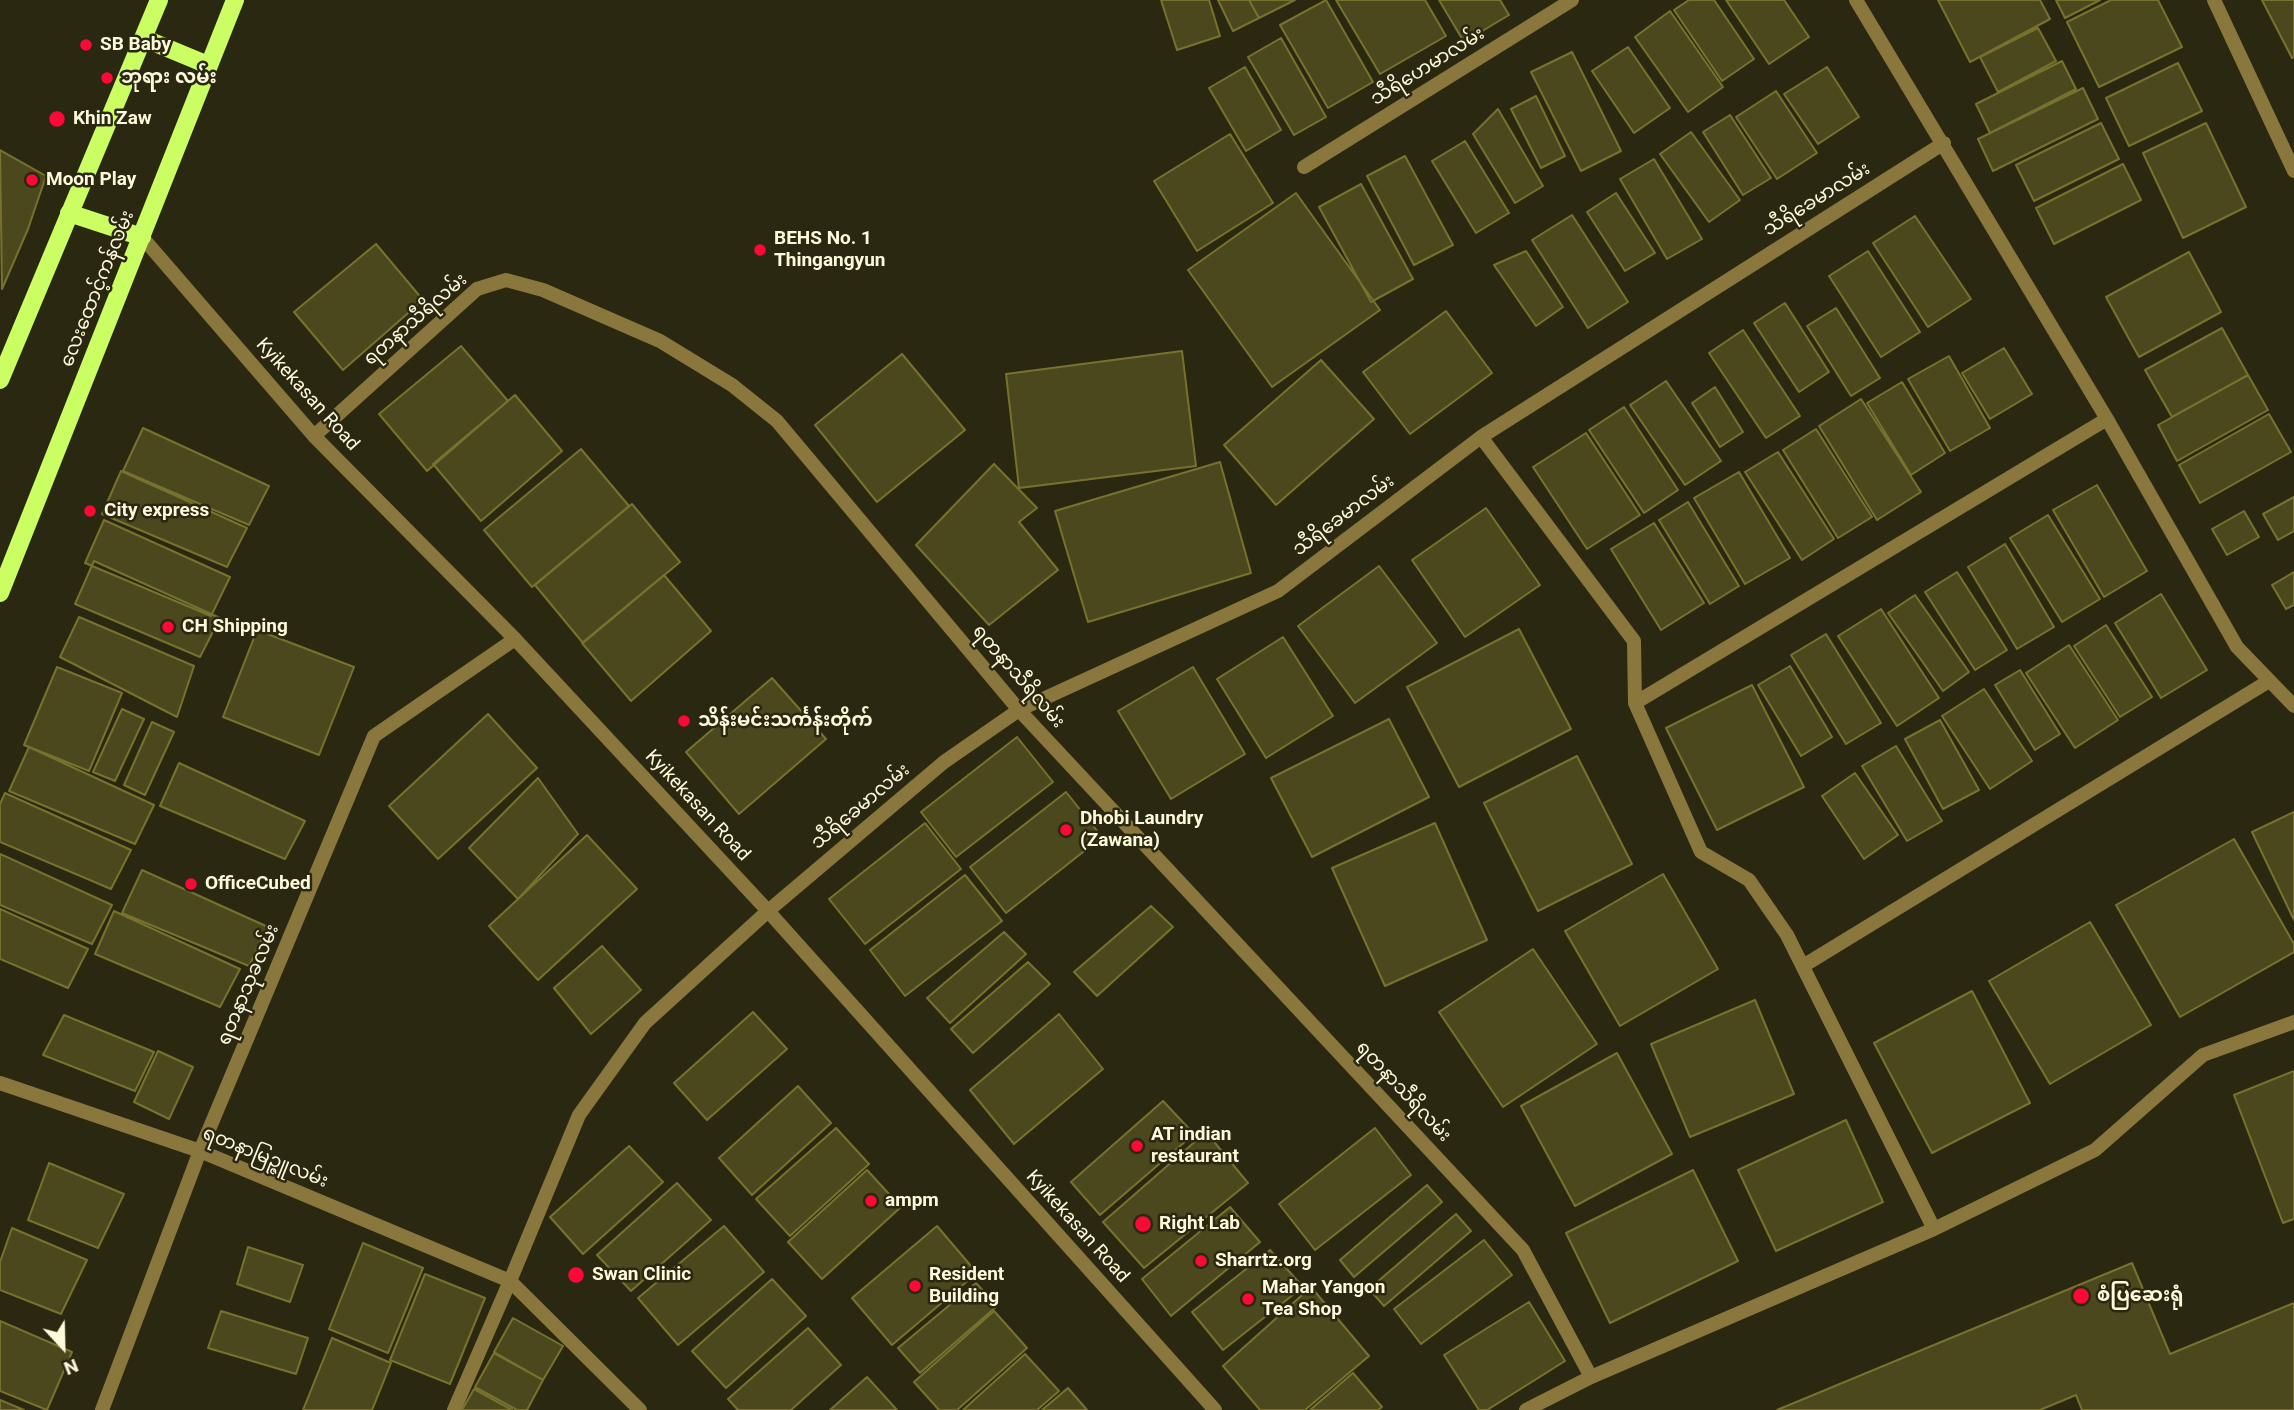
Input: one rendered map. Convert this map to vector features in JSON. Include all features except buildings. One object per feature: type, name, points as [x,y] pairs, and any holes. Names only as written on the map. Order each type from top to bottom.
[{"type":"main road","points":[[0,380],[159,0]]},
{"type":"main road","name":"လေးထောင့်ကန်လမ်း","points":[[0,593],[235,0]]},
{"type":"main road","points":[[143,38],[208,65]]},
{"type":"main road","points":[[69,213],[142,237]]},
{"type":"street","name":"သီရိဟေမာလမ်း","points":[[1304,167],[1572,0]]},
{"type":"street","points":[[1856,0],[2107,419],[2236,647],[2294,706]]},
{"type":"street","points":[[2214,0],[2294,171]]},
{"type":"street","name":"သီရိခေမာလမ်း","points":[[768,911],[944,762],[1019,710],[1278,592],[1480,437],[1944,143]]},
{"type":"street","name":"Kyikekasan Road","points":[[142,237],[314,436],[515,639],[768,911],[1215,1410]]},
{"type":"street","name":"ရတနာသီရိလမ်း","points":[[314,436],[477,289],[506,280],[543,289],[660,341],[732,385],[777,421],[1019,710],[1523,1250],[1591,1377]]},
{"type":"street","points":[[1635,704],[2107,419]]},
{"type":"street","points":[[1480,437],[1634,641],[1635,704],[1701,852],[1749,880],[1787,935],[1934,1229]]},
{"type":"street","name":"ရတနာသုခလမ်း","points":[[102,1410],[200,1151],[374,736],[515,639]]},
{"type":"street","points":[[1803,966],[2269,681]]},
{"type":"street","points":[[454,1410],[579,1115],[645,1023],[768,911]]},
{"type":"street","points":[[1526,1410],[1591,1377],[1934,1229],[2095,1150],[2203,1055],[2294,1022]]},
{"type":"street","name":"ရတနာမြဉ္ဇူလမ်း","points":[[0,1083],[200,1151],[510,1281],[640,1410]]},
{"type":"place","name":"SB Baby","points":[[86,45]]},
{"type":"place","name":"ဘုရား လမ်း","points":[[107,78]]},
{"type":"place","name":"Khin Zaw","points":[[57,119]]},
{"type":"place","name":"Moon Play","points":[[32,180]]},
{"type":"place","name":"BEHS No. 1 Thingangyun","points":[[760,250]]},
{"type":"place","name":"City express","points":[[90,511]]},
{"type":"place","name":"CH Shipping","points":[[168,627]]},
{"type":"place","name":"သိန်းမင်းသင်္ကန်းတိုက်","points":[[684,721]]},
{"type":"place","name":"Dhobi Laundry (Zawana)","points":[[1066,830]]},
{"type":"place","name":"OfficeCubed","points":[[191,884]]},
{"type":"place","name":"AT indian restaurant","points":[[1137,1146]]},
{"type":"place","name":"ampm","points":[[871,1201]]},
{"type":"place","name":"Right Lab","points":[[1143,1224]]},
{"type":"place","name":"Sharrtz.org","points":[[1201,1261]]},
{"type":"place","name":"Swan Clinic","points":[[576,1275]]},
{"type":"place","name":"Resident Building","points":[[915,1286]]},
{"type":"place","name":"စံပြဆေးရုံ","points":[[2081,1296]]},
{"type":"place","name":"Mahar Yangon Tea Shop","points":[[1248,1299]]}]
